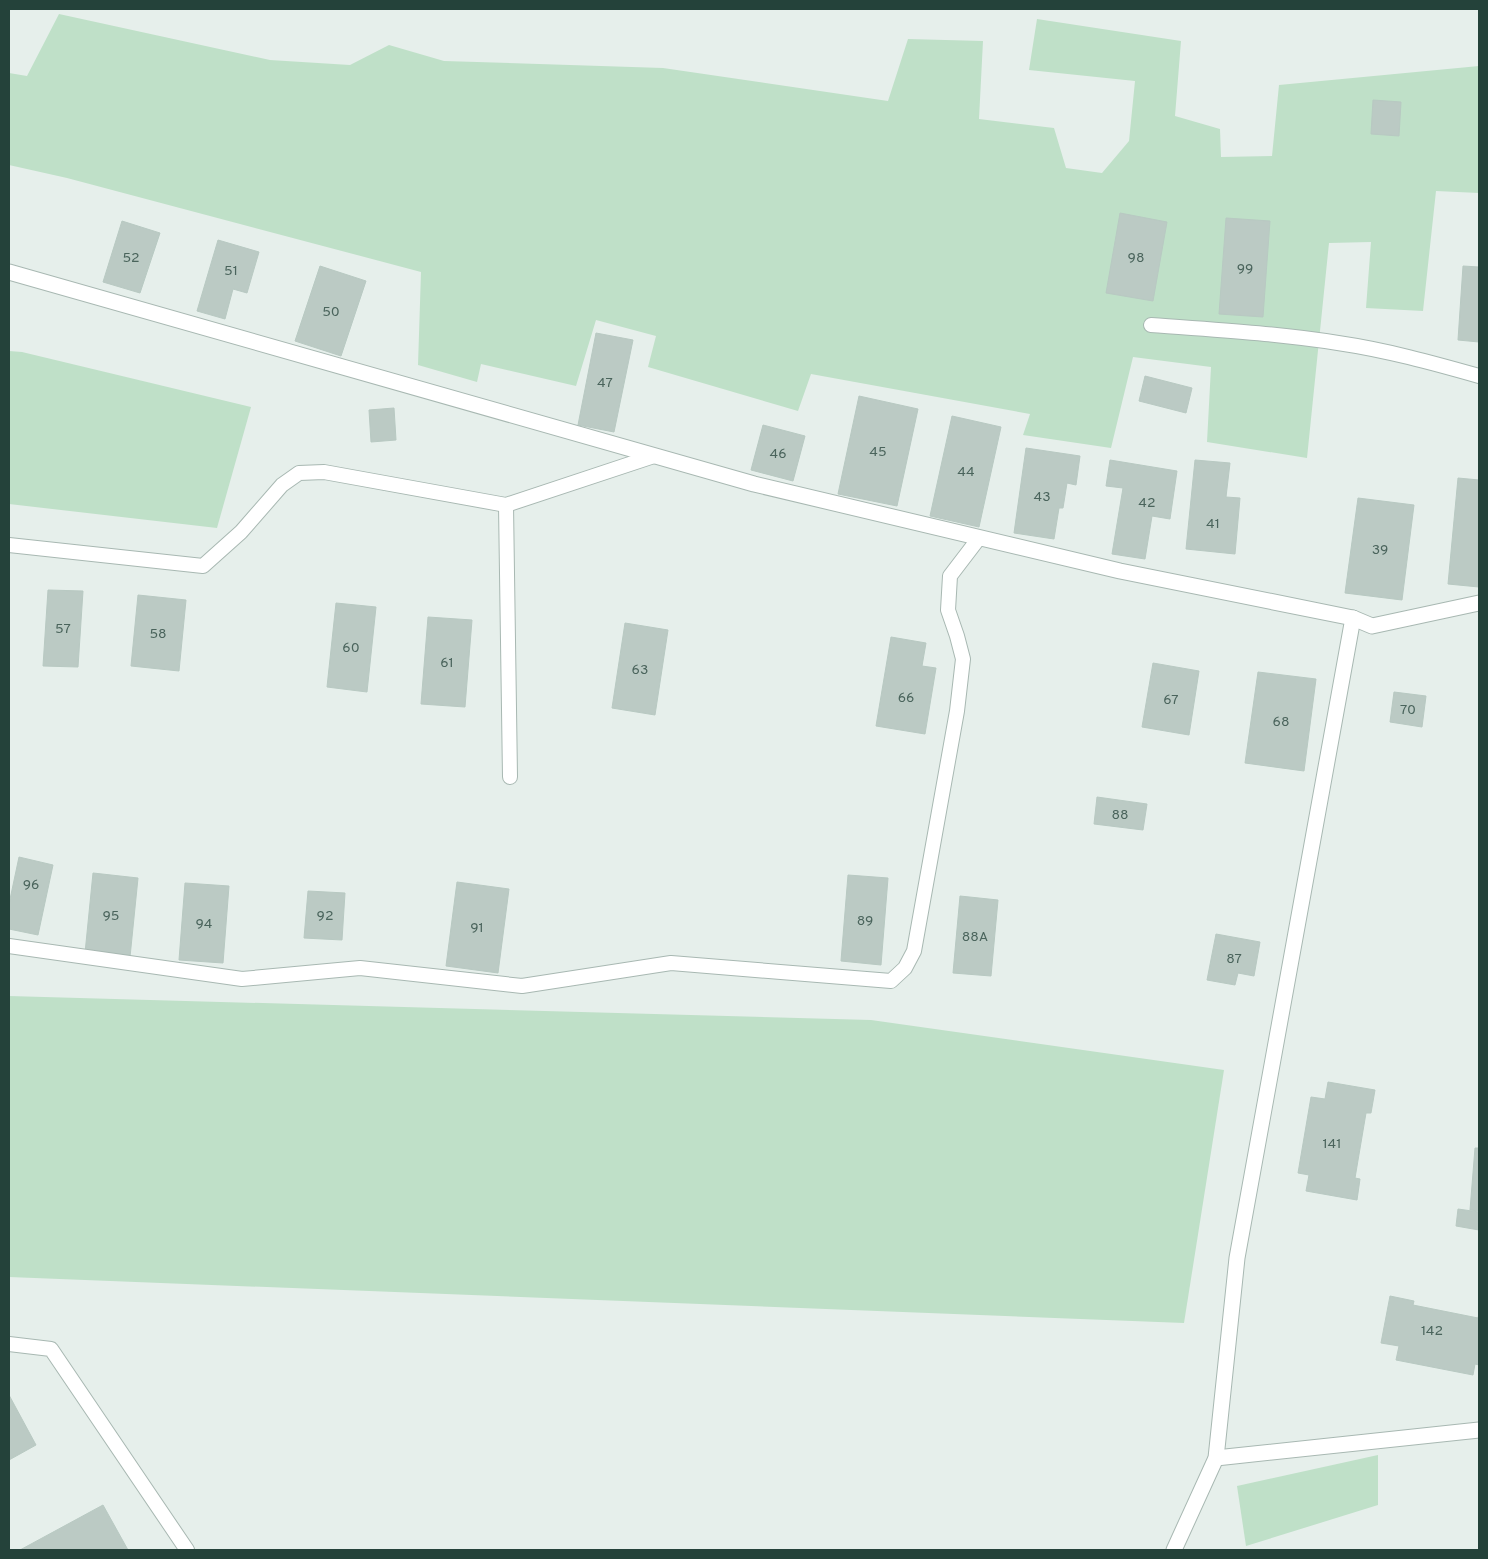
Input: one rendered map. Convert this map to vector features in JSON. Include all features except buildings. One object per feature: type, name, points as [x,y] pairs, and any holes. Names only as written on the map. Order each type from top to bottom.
[{"type":"street","points":[[9,272],[754,484],[1120,571],[1353,618],[1372,626],[1479,603]]},
{"type":"street","points":[[1174,1550],[1216,1458],[1237,1258],[1353,618]]},
{"type":"street","points":[[1216,1458],[1479,1430]]},
{"type":"lane","points":[[1151,325],[1275,334],[1340,343],[1431,362],[1479,376]]},
{"type":"lane","points":[[9,545],[203,566],[241,532],[282,485],[299,473],[324,472],[506,505],[654,456]]},
{"type":"lane","points":[[506,505],[510,777]]},
{"type":"lane","points":[[9,946],[242,979],[360,968],[522,986],[671,963],[891,981],[906,968],[914,951],[957,711],[963,659],[958,636],[948,610],[950,576],[979,538]]},
{"type":"lane","points":[[9,1344],[51,1349],[187,1550]]},
{"type":"green space","points":[[59,14],[270,60],[350,65],[389,45],[444,61],[663,68],[888,101],[908,39],[983,41],[979,119],[1054,128],[1066,168],[1102,173],[1129,141],[1135,81],[1029,70],[1037,19],[1181,41],[1175,116],[1220,129],[1221,157],[1272,156],[1279,85],[1479,66],[1479,193],[1436,191],[1423,311],[1366,308],[1371,242],[1329,243],[1307,458],[1207,442],[1211,367],[1133,357],[1111,448],[1023,435],[1030,414],[811,374],[798,411],[648,367],[656,336],[596,320],[576,386],[481,364],[477,382],[418,365],[421,272],[67,178],[9,165],[9,73],[27,76]]},
{"type":"green space","points":[[9,351],[22,352],[251,407],[217,528],[9,504]]},
{"type":"green space","points":[[9,996],[871,1020],[1224,1070],[1184,1323],[9,1277]]},
{"type":"green space","points":[[1378,1455],[1378,1505],[1246,1546],[1237,1486]]}]
